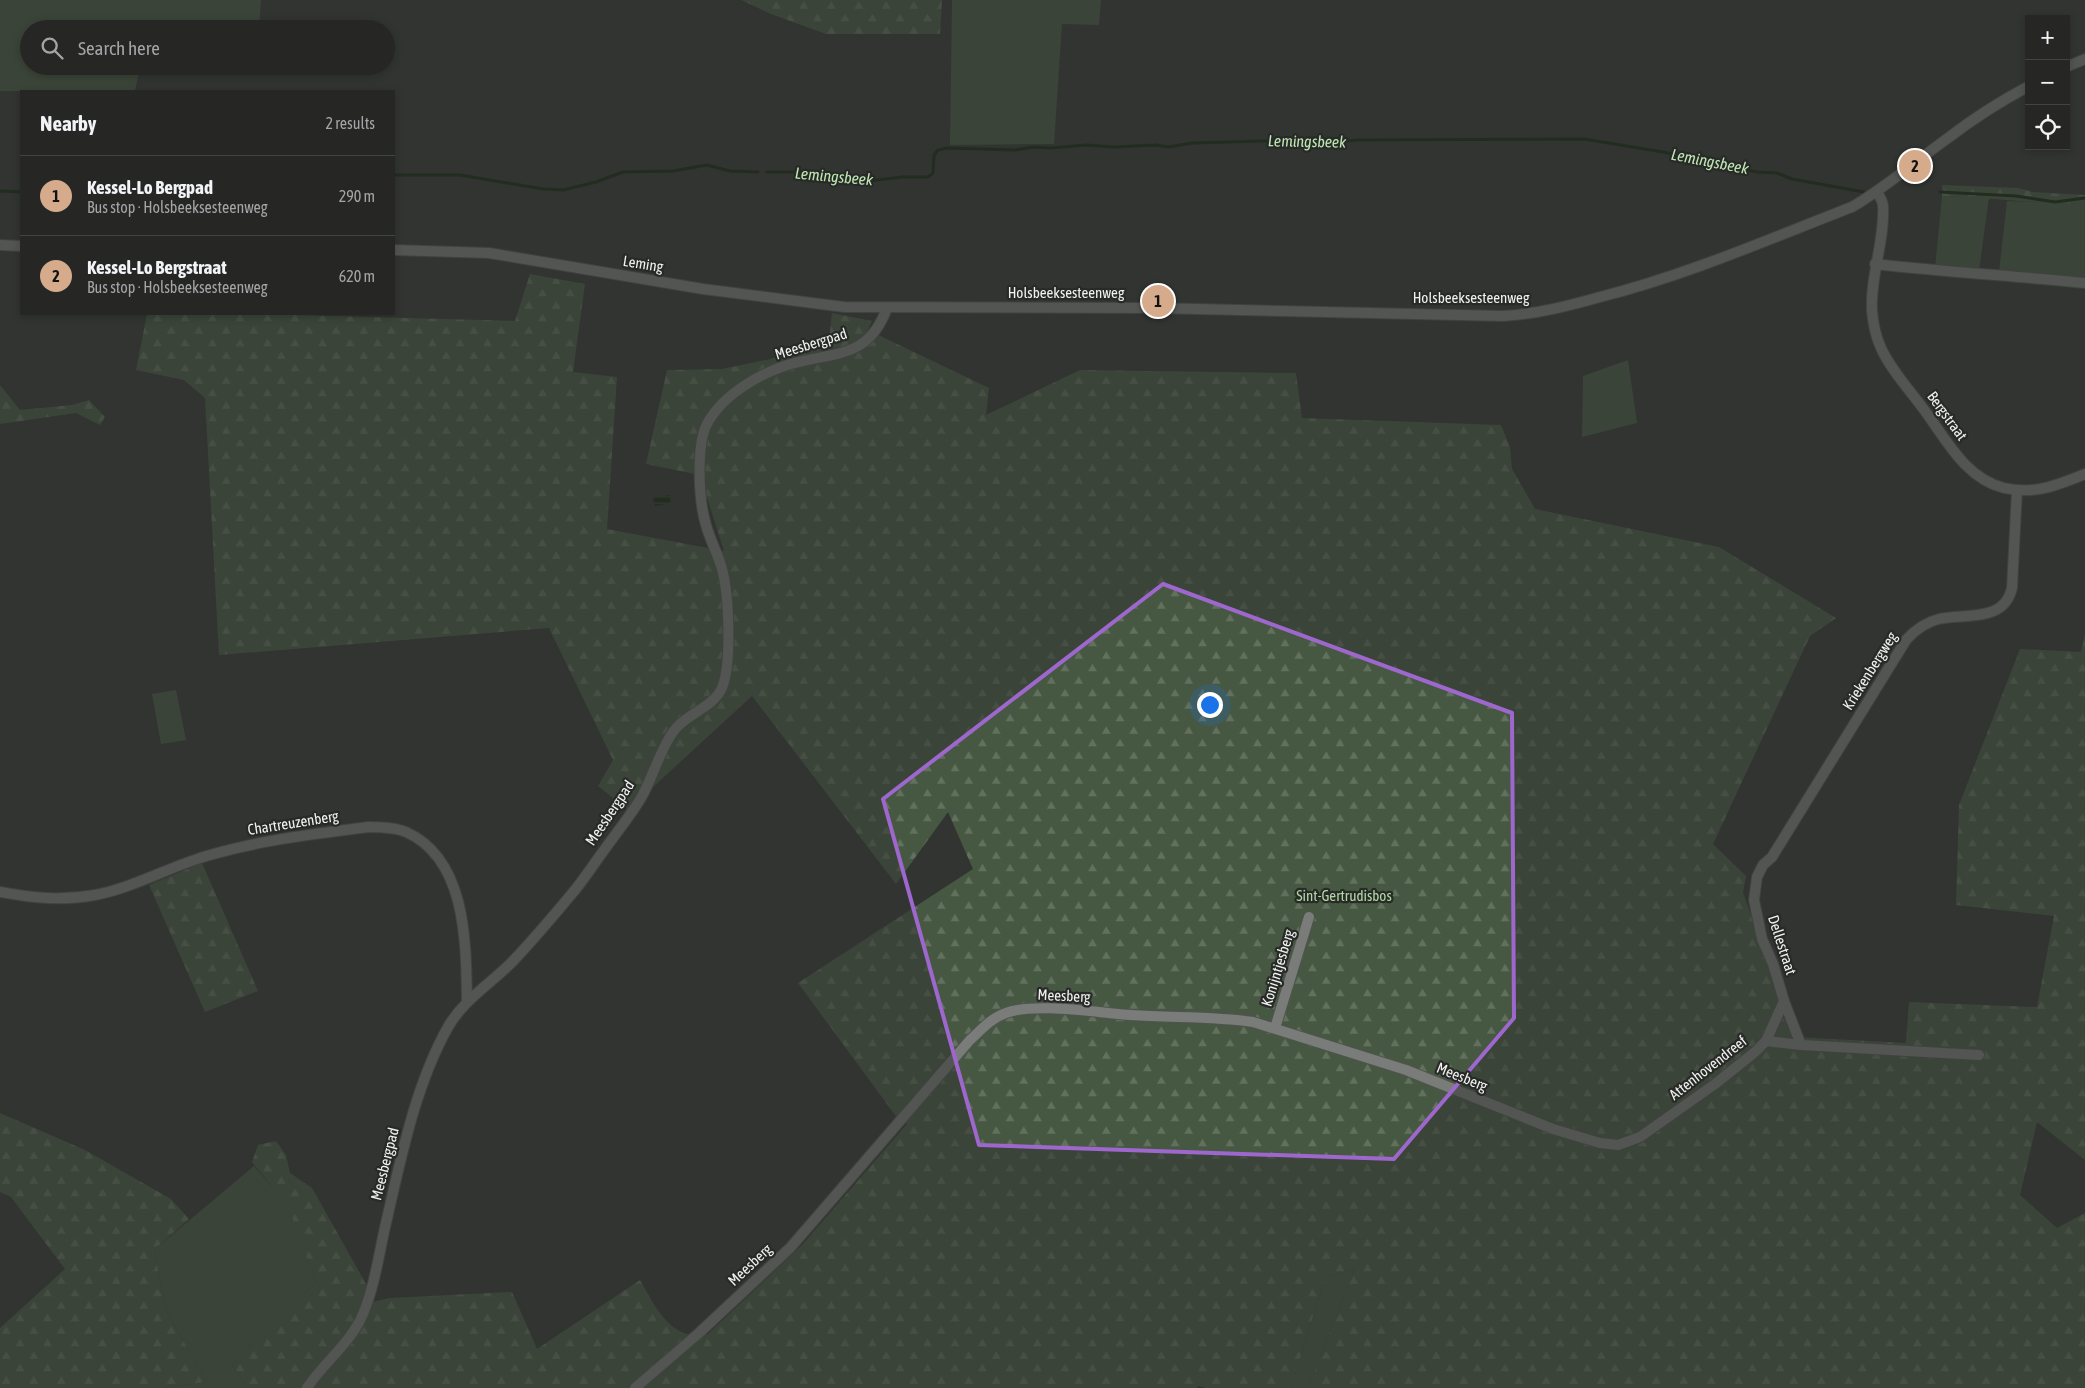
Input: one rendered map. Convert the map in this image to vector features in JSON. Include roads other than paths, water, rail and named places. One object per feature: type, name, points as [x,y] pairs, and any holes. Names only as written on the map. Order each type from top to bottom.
[{"type":"street","points":[[2070,65],[2085,59]]},
{"type":"street","name":"Holsbeeksesteenweg","points":[[887,308],[1153,308],[1503,316],[1561,308],[1670,277],[1852,207],[1877,192],[1996,104],[2025,88]]},
{"type":"street","name":"Bergstraat","points":[[1877,192],[1884,203],[1881,234],[1875,264],[1872,311],[1875,330],[1881,348],[1900,380],[1922,407],[1958,458],[1986,481],[2004,488],[2035,491],[2050,488],[2085,474]]},
{"type":"street","points":[[0,244],[20,246]]},
{"type":"street","name":"Leming","points":[[395,250],[489,253],[703,289],[844,307],[887,308]]},
{"type":"street","points":[[1875,264],[2085,283]]},
{"type":"street","name":"Meesbergpad","points":[[307,1388],[321,1368],[351,1336],[363,1314],[374,1279],[408,1134],[433,1057],[450,1024],[467,1002],[514,960],[576,888],[634,809],[674,729],[718,695],[722,686],[727,666],[727,588],[722,566],[705,524],[700,456],[707,424],[726,399],[741,388],[801,361],[839,355],[854,348],[869,338],[881,323],[887,308]]},
{"type":"street","name":"Kriekenbergweg","points":[[1772,857],[1906,640],[1916,630],[1931,621],[1986,614],[1998,610],[2006,602],[2012,588],[2017,490]]},
{"type":"street","name":"Chartreuzenberg","points":[[0,892],[33,898],[60,899],[96,895],[208,855],[261,842],[368,827],[384,827],[404,831],[428,844],[448,870],[458,899],[467,973],[467,1002]]},
{"type":"street","name":"Dellestraat","points":[[1772,857],[1763,865],[1757,877],[1754,900],[1762,939],[1773,964],[1784,1001],[1801,1045]]},
{"type":"street","name":"Konijntjesberg","points":[[1275,1028],[1309,918]]},
{"type":"street","name":"Attenhovendreef","points":[[1630,1142],[1640,1137],[1715,1084],[1766,1041],[1784,1001]]},
{"type":"street","name":"Meesberg","points":[[634,1388],[699,1333],[790,1248],[970,1040],[992,1020],[1006,1012],[1041,1009],[1234,1019],[1275,1028],[1406,1070],[1566,1134],[1600,1143],[1618,1145],[1630,1142]]},
{"type":"street","points":[[1766,1041],[1801,1045],[1979,1055]]},
{"type":"waterway","name":"Lemingsbeek","points":[[767,172],[809,172],[851,180],[869,181],[902,177],[928,177],[933,173],[934,155],[938,150],[947,148],[1015,150],[1034,147],[1051,148],[1086,145],[1114,147],[1156,145],[1169,147],[1192,143],[1301,140],[1340,142],[1357,140],[1584,139],[1663,152],[1757,172],[1777,173],[1792,179],[1864,192]]},
{"type":"waterway","name":"Lemingsbeek","points":[[395,175],[460,175],[543,189],[563,190],[596,182],[623,172],[673,171],[707,165],[730,171],[758,172]]},
{"type":"waterway","name":"Lemingsbeek","points":[[0,191],[20,192]]},
{"type":"waterway","name":"Lemingsbeek","points":[[1940,192],[2016,196],[2055,202],[2085,198]]},
{"type":"place","name":"Kessel-Lo Bergstraat","points":[[1915,166]]},
{"type":"place","name":"Kessel-Lo Bergpad","points":[[1158,301]]},
{"type":"park label","name":"Sint-Gertrudisbos","points":[[1344,896]]}]
